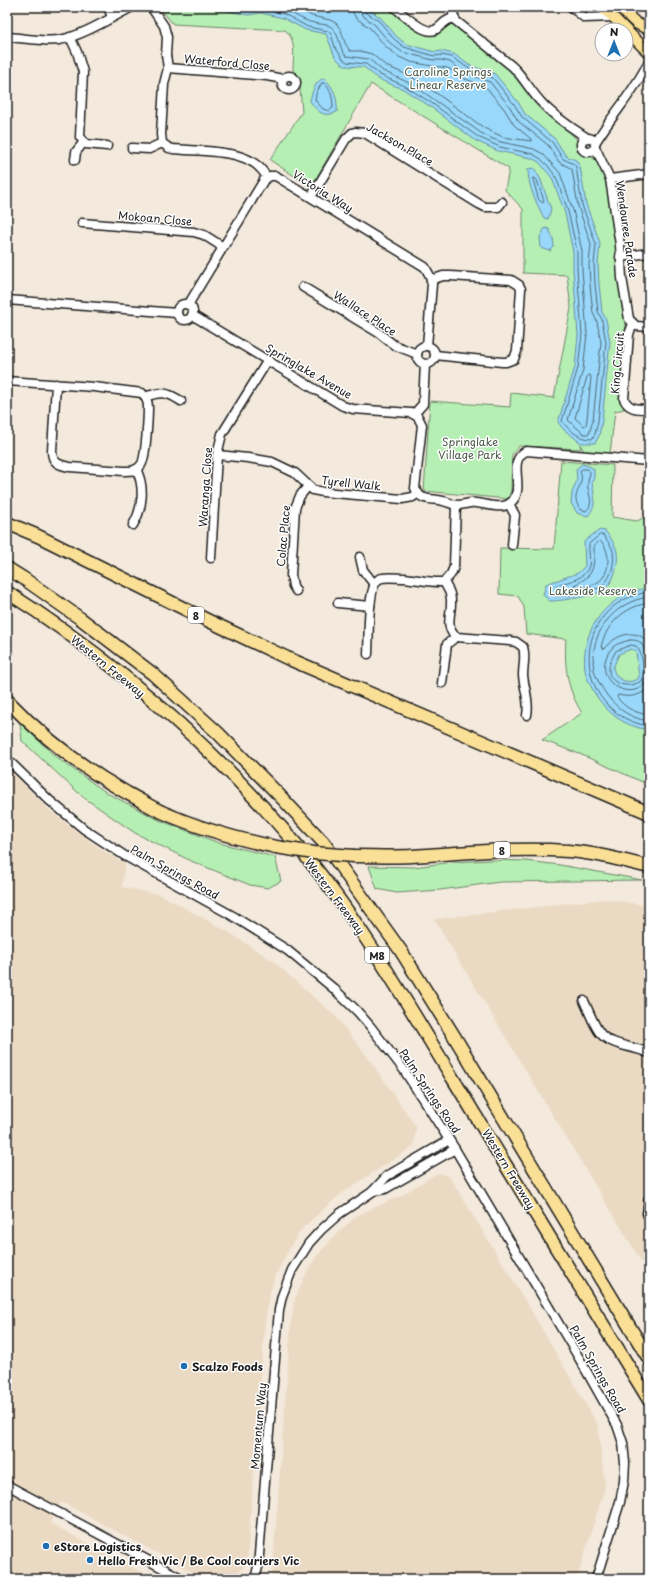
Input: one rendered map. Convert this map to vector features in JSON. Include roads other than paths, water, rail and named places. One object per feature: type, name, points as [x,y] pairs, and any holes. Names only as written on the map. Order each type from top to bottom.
[{"type":"highway","name":"8","points":[[7,523],[38,536],[287,658],[649,813]]},
{"type":"highway","name":"Western Freeway","points":[[7,568],[81,619],[153,674],[218,733],[323,842],[401,951],[446,1022],[649,1360]]},
{"type":"highway","name":"Western Freeway","points":[[7,592],[44,615],[102,659],[154,702],[200,744],[248,792],[305,855],[367,939],[649,1400]]},
{"type":"highway","name":"8","points":[[7,700],[21,715],[70,757],[98,776],[161,812],[236,838],[276,847],[314,853],[354,856],[411,856],[482,850],[519,849],[568,851],[594,854],[649,867]]},
{"type":"highway","points":[[614,798],[649,808]]},
{"type":"main road","points":[[601,7],[649,52]]},
{"type":"main road","points":[[619,7],[636,23],[649,30]]},
{"type":"street","points":[[108,7],[112,17]]},
{"type":"street","points":[[7,37],[59,40],[70,37],[132,7]]},
{"type":"street","points":[[151,7],[164,26],[166,33],[166,55],[168,68],[164,84],[160,134],[162,143],[173,149],[236,154],[260,167],[267,178],[264,180],[188,305]]},
{"type":"street","points":[[394,7],[427,31],[436,30],[446,20],[454,18],[453,12],[455,7]]},
{"type":"street","points":[[571,7],[585,18],[613,17]]},
{"type":"street","name":"Wendouree Parade","points":[[454,18],[513,67],[540,101],[590,142],[610,179],[628,319],[633,324]]},
{"type":"street","points":[[70,37],[77,52],[83,72],[79,132],[80,137],[83,143],[89,145],[107,146]]},
{"type":"street","points":[[590,142],[607,124],[635,88],[649,61]]},
{"type":"street","name":"Waterford Close","points":[[168,68],[267,76],[283,79]]},
{"type":"street","points":[[635,88],[649,78]]},
{"type":"street","name":"Jackson Place","points":[[311,197],[346,139],[352,133],[360,132],[378,141],[485,207],[495,208],[502,202]]},
{"type":"street","name":"Wendouree Parade","points":[[590,142],[592,150],[588,152],[604,168]]},
{"type":"street","points":[[75,160],[76,152],[83,143]]},
{"type":"street","points":[[132,148],[149,149],[162,143]]},
{"type":"street","points":[[610,179],[649,174]]},
{"type":"street","name":"Victoria Way","points":[[267,178],[276,176],[419,263],[429,273],[431,280]]},
{"type":"street","name":"Mokoan Close","points":[[82,223],[194,232],[204,235],[223,247]]},
{"type":"street","points":[[620,257],[649,253]]},
{"type":"street","points":[[427,346],[432,294],[431,280],[443,276],[451,276],[511,280],[519,285],[521,289],[517,351],[514,359],[502,362],[435,355]]},
{"type":"street","name":"Wallace Place","points":[[303,287],[379,333],[394,345],[417,354]]},
{"type":"street","points":[[7,300],[177,313]]},
{"type":"street","points":[[177,313],[180,306],[188,305]]},
{"type":"street","points":[[177,313],[182,320],[188,319],[192,315],[193,311],[188,305]]},
{"type":"street","name":"Springlake Avenue","points":[[192,315],[325,396],[348,408],[407,412],[414,414]]},
{"type":"street","points":[[633,324],[638,327],[649,327]]},
{"type":"street","name":"King Circuit","points":[[633,324],[628,338],[624,399],[632,408],[649,409]]},
{"type":"street","points":[[427,346],[432,349],[435,355],[433,361],[425,364],[420,362],[417,354],[421,347],[427,346]]},
{"type":"street","name":"Waranga Close","points":[[211,558],[217,456],[220,440],[226,427],[268,360]]},
{"type":"street","points":[[425,364],[423,404],[414,414],[418,417],[422,425],[415,488],[424,498],[456,505],[474,503],[500,506],[509,504],[517,492],[517,460],[520,455],[526,451],[649,461]]},
{"type":"street","points":[[7,380],[56,384],[142,393],[148,407],[142,464],[136,469],[124,471],[70,467],[58,464],[54,461],[52,451],[56,384]]},
{"type":"street","points":[[145,397],[164,393],[170,394],[181,401]]},
{"type":"street","name":"Tyrell Walk","points":[[217,456],[248,458],[272,462],[295,474],[313,490],[323,492],[396,499],[408,499],[418,493]]},
{"type":"street","points":[[134,525],[139,515],[142,488],[141,480],[136,469]]},
{"type":"street","name":"Colac Place","points":[[296,591],[291,581],[291,574],[296,508],[300,496],[308,486]]},
{"type":"street","points":[[509,504],[514,515],[512,545]]},
{"type":"street","points":[[444,582],[451,574],[454,567],[456,505]]},
{"type":"street","points":[[360,557],[363,570],[374,584]]},
{"type":"street","points":[[368,654],[370,606],[374,584],[380,579],[384,578],[405,578],[444,582]]},
{"type":"street","points":[[444,582],[451,595],[449,627],[452,634],[456,637],[516,642],[523,647],[525,656],[524,682],[528,704],[527,715]]},
{"type":"street","points":[[338,603],[370,606]]},
{"type":"street","points":[[442,683],[447,644],[456,637]]},
{"type":"street","name":"Palm Springs Road","points":[[7,759],[49,800],[84,829],[124,856],[261,932],[287,950],[334,988],[370,1026],[404,1070],[455,1149],[617,1425],[625,1463],[624,1481],[620,1502],[596,1579]]},
{"type":"street","points":[[584,1001],[596,1027],[605,1038],[610,1041],[649,1053]]},
{"type":"street","name":"Momentum Way","points":[[255,1579],[258,1567],[277,1329],[282,1296],[292,1270],[309,1243],[339,1214],[372,1192],[387,1176],[449,1140]]},
{"type":"street","name":"Momentum Way","points":[[372,1192],[385,1189],[455,1149]]},
{"type":"street","points":[[647,1214],[649,1198]]},
{"type":"street","points":[[7,1485],[183,1579]]},
{"type":"water","points":[[210,7],[365,7],[381,18],[397,37],[406,44],[435,52],[441,51],[454,54],[469,65],[495,74],[518,102],[525,114],[555,139],[566,156],[576,160],[580,166],[586,204],[600,243],[598,264],[599,284],[602,312],[606,319],[610,342],[602,421],[599,436],[595,443],[581,443],[563,429],[558,422],[575,367],[578,335],[573,252],[565,213],[552,178],[539,162],[531,158],[498,151],[476,141],[431,107],[403,89],[378,79],[364,67],[345,66],[335,57],[326,34],[306,30],[283,18],[261,13],[248,15]]},
{"type":"water","points":[[324,78],[333,89],[337,102],[337,112],[332,114],[321,113],[310,101],[316,84]]},
{"type":"water","points":[[534,168],[540,178],[551,209],[548,219],[544,218],[531,188],[528,169]]},
{"type":"water","points":[[545,228],[549,229],[553,238],[554,247],[550,251],[541,248],[540,237]]},
{"type":"water","points":[[582,464],[594,469],[594,478],[592,482],[594,503],[588,516],[577,513],[571,503],[572,493],[577,480],[576,469]]},
{"type":"water","points":[[600,530],[605,531],[613,542],[617,551],[616,569],[612,581],[605,589],[595,594],[550,601],[543,595],[546,584],[578,573],[585,566],[584,542]]},
{"type":"water","points":[[649,588],[649,730],[624,722],[611,713],[594,692],[588,681],[585,670],[587,640],[600,615],[621,597],[635,591]],"holes":[[[631,649],[636,651],[639,678],[631,681],[620,679],[613,668],[619,654]]]},
{"type":"place","name":"Scalzo Foods","points":[[184,1366]]},
{"type":"place","name":"eStore Logistics","points":[[46,1546]]},
{"type":"place","name":"Hello Fresh Vic / Be Cool couriers Vic","points":[[90,1560]]},
{"type":"park label","name":"Caroline Springs Linear Reserve","points":[[448,77]]},
{"type":"park label","name":"Springlake Village Park","points":[[470,447]]},
{"type":"park label","name":"Lakeside Reserve","points":[[593,590]]}]
